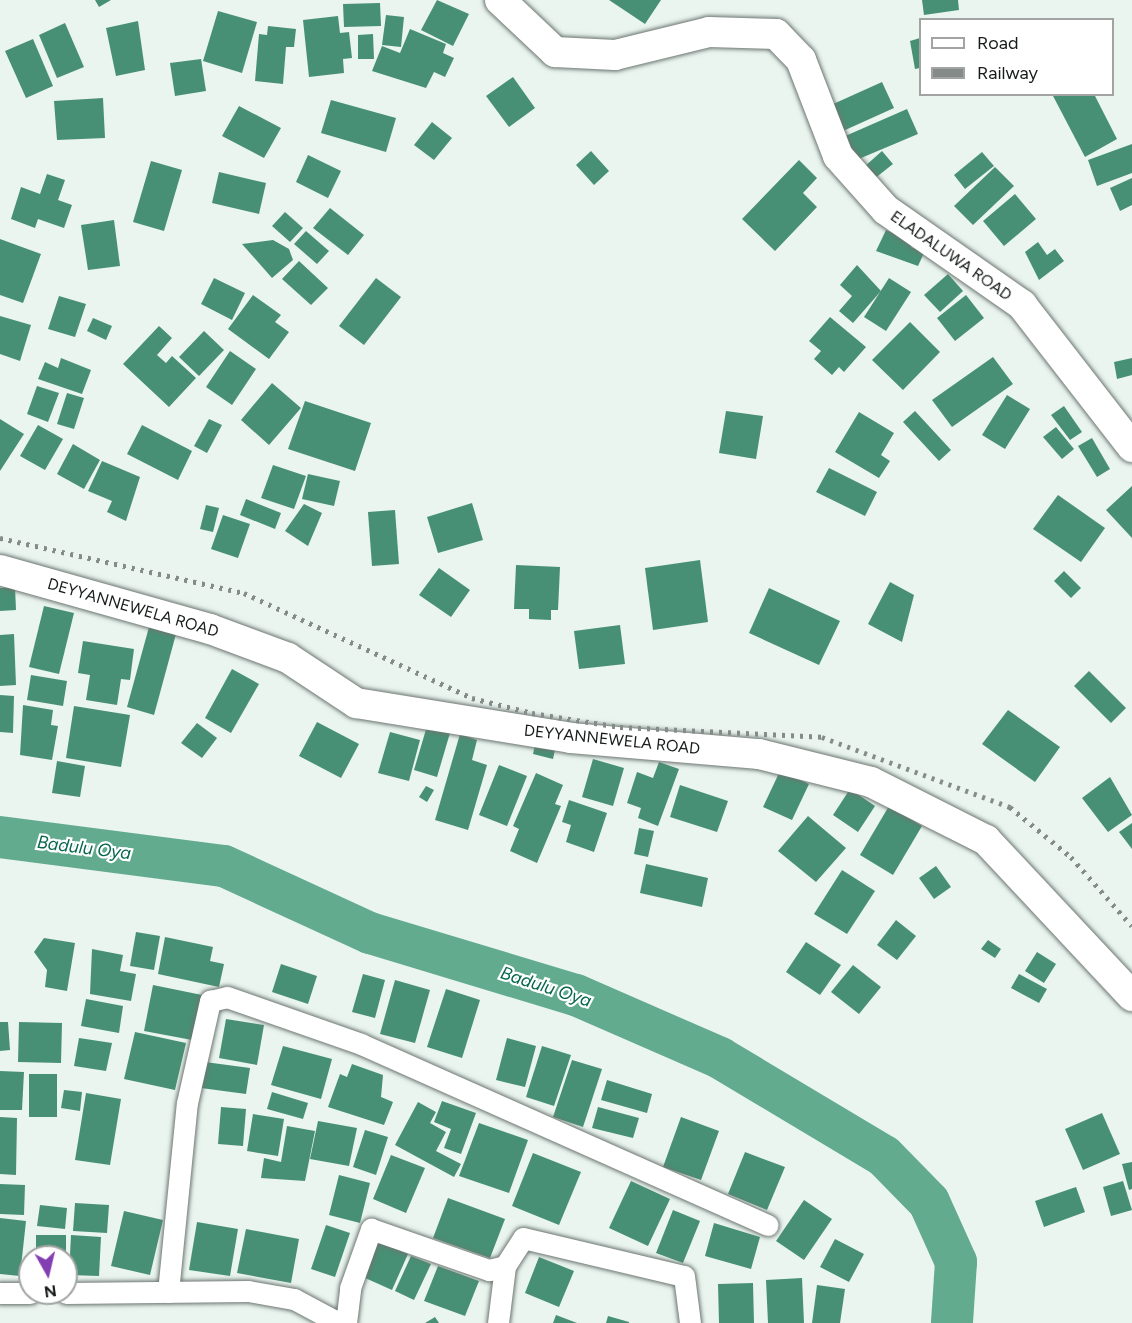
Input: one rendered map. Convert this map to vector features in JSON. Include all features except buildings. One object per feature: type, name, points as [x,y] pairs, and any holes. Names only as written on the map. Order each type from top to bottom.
[{"type":"street","name":"ELADALUWA ROAD","points":[[500,0],[555,52],[615,55],[709,32],[776,34],[801,60],[838,156],[886,210],[1022,305],[1132,447]]},
{"type":"street","name":"DEYYANNEWELA ROAD","points":[[0,570],[210,629],[288,658],[356,703],[571,738],[759,754],[872,782],[986,840],[1132,996]]},
{"type":"street","points":[[168,1292],[187,1103],[210,1000],[227,997],[361,1044],[768,1225]]},
{"type":"street","points":[[346,1323],[350,1288],[371,1229],[489,1270],[505,1266]]},
{"type":"street","points":[[498,1323],[505,1266],[523,1238],[684,1276],[690,1323]]},
{"type":"street","points":[[78,1293],[248,1291],[294,1299],[339,1323]]},
{"type":"street","points":[[0,1293],[18,1293]]},
{"type":"waterway","name":"Badulu Oya","points":[[0,837],[224,866],[370,933],[576,995],[720,1058],[884,1156],[929,1202],[956,1262],[952,1323]]},
{"type":"railway","points":[[0,538],[244,593],[472,698],[532,713],[620,727],[822,737],[1010,807],[1071,857],[1132,926]]}]
